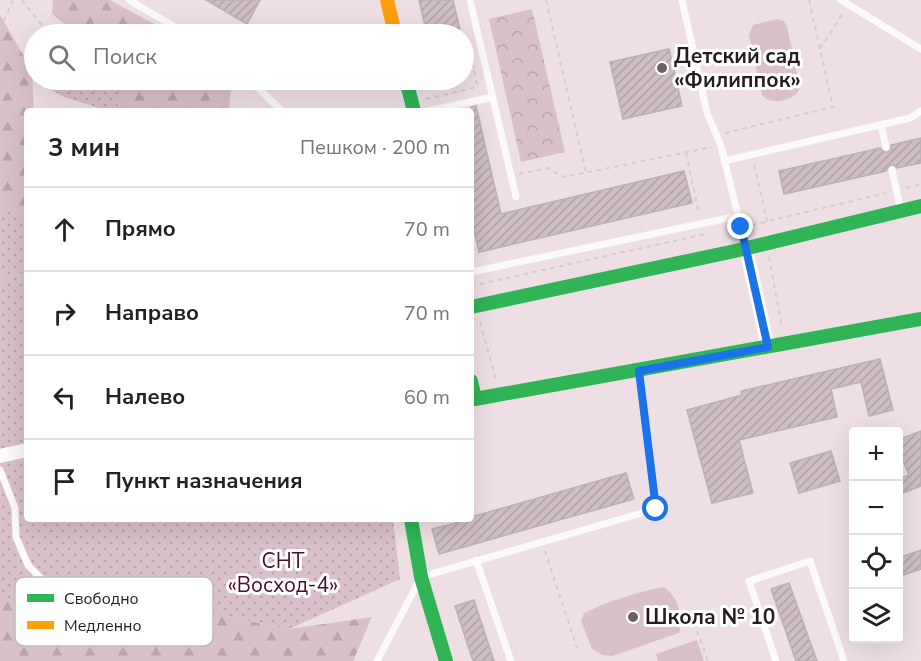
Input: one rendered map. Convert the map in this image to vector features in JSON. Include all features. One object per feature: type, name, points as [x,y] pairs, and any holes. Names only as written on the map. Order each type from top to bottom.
[{"type":"street","points":[[387,0],[393,24]]},
{"type":"street","points":[[409,90],[413,107]]},
{"type":"street","points":[[474,306],[746,248],[921,206]]},
{"type":"street","points":[[746,248],[768,347]]},
{"type":"street","points":[[474,400],[921,319]]},
{"type":"street","points":[[0,456],[24,451]]},
{"type":"street","points":[[412,522],[421,577],[446,661]]},
{"type":"lane","points":[[129,0],[171,24]]},
{"type":"lane","points":[[470,0],[516,197]]},
{"type":"lane","points":[[682,0],[706,113],[721,146],[746,248]]},
{"type":"lane","points":[[841,0],[849,2],[921,49]]},
{"type":"lane","points":[[260,90],[279,108]]},
{"type":"lane","points":[[442,108],[493,97]]},
{"type":"lane","points":[[724,160],[910,118],[921,111]]},
{"type":"lane","points":[[881,125],[886,147]]},
{"type":"lane","points":[[892,170],[902,211]]},
{"type":"lane","points":[[474,271],[738,216]]},
{"type":"lane","points":[[377,661],[421,577],[656,509],[639,371]]},
{"type":"lane","points":[[0,470],[15,508],[16,537],[28,566],[39,577]]},
{"type":"lane","points":[[476,560],[511,661]]},
{"type":"lane","points":[[776,661],[748,581],[810,561],[844,661]]},
{"type":"path","points":[[0,29],[13,0]]},
{"type":"path","points":[[22,0],[41,24]]},
{"type":"path","points":[[546,0],[586,173]]},
{"type":"path","points":[[717,135],[833,107],[809,0]]},
{"type":"path","points":[[820,49],[849,2]]},
{"type":"path","points":[[474,71],[477,85],[474,87]]},
{"type":"path","points":[[160,90],[172,108]]},
{"type":"path","points":[[413,107],[467,90]]},
{"type":"path","points":[[0,140],[24,147]]},
{"type":"path","points":[[524,173],[548,168],[564,177],[721,146]]},
{"type":"path","points":[[686,153],[701,223]]},
{"type":"path","points":[[752,153],[767,221]]},
{"type":"path","points":[[762,222],[784,334]]},
{"type":"path","points":[[0,280],[24,273]]},
{"type":"path","points":[[474,309],[497,385]]},
{"type":"path","points":[[542,541],[577,648]]},
{"type":"path","points":[[697,631],[708,661]]},
{"type":"green space","points":[[53,0],[110,0],[154,24],[64,24],[52,14]]},
{"type":"green space","points":[[532,9],[565,152],[521,162],[489,19]]},
{"type":"green space","points":[[0,15],[24,56],[24,90],[33,90],[34,108],[24,108],[24,215],[0,209]]},
{"type":"green space","points":[[778,19],[784,21],[787,27],[800,87],[798,92],[789,98],[771,101],[762,95],[749,35],[753,25]]},
{"type":"green space","points":[[52,90],[124,90],[116,108],[99,108],[64,97]]},
{"type":"green space","points":[[123,90],[231,90],[229,108],[110,108]]},
{"type":"green space","name":"СНТ «Восход-4»","points":[[0,209],[24,215],[24,522],[393,522],[400,579],[289,629],[213,613],[213,577],[15,577],[15,598],[0,599]]},
{"type":"green space","points":[[664,587],[679,607],[681,620],[679,633],[612,656],[603,655],[592,649],[581,621],[584,613],[623,597]]},
{"type":"green space","points":[[15,597],[15,646],[213,646],[213,613],[289,629],[372,617],[353,661],[0,661],[0,599]]},
{"type":"green space","points":[[697,640],[704,661],[658,661],[656,654]]},
{"type":"building","points":[[206,0],[260,0],[247,24]]},
{"type":"building","points":[[419,0],[453,0],[459,24],[425,24]]},
{"type":"building","points":[[669,49],[682,106],[623,119],[610,62]]},
{"type":"building","points":[[476,106],[501,214],[684,171],[692,203],[479,252],[474,231],[474,108],[471,107]]},
{"type":"building","points":[[921,138],[921,163],[897,168],[890,165],[886,171],[784,194],[779,171],[880,148],[888,152],[891,145]]},
{"type":"building","points":[[880,359],[893,410],[869,416],[861,382],[831,389],[837,417],[739,440],[753,493],[712,503],[687,410],[742,395],[741,391]]},
{"type":"building","points":[[921,431],[921,486],[903,493],[903,477],[909,475],[903,461],[903,438]]},
{"type":"building","points":[[831,451],[840,481],[799,493],[790,463]]},
{"type":"building","points":[[626,473],[634,499],[439,554],[432,529],[459,522],[474,522],[474,516]]},
{"type":"building","points":[[921,550],[921,569],[903,575],[903,556]]},
{"type":"building","points":[[789,583],[817,661],[796,661],[771,589]]},
{"type":"building","points":[[474,600],[494,661],[473,661],[455,606]]},
{"type":"traffic: fast","points":[[409,90],[413,108]]},
{"type":"traffic: fast","points":[[474,306],[735,251],[921,206]]},
{"type":"traffic: fast","points":[[474,394],[475,399],[921,319]]},
{"type":"traffic: fast","points":[[412,522],[421,577],[446,661]]},
{"type":"traffic: slow","points":[[387,0],[393,24]]},
{"type":"place","name":"Детский сад «Филиппок»","points":[[662,68]]},
{"type":"place","name":"Школа № 10","points":[[633,617]]},
{"type":"route","points":[[656,509],[639,371],[768,347],[741,227]]}]
